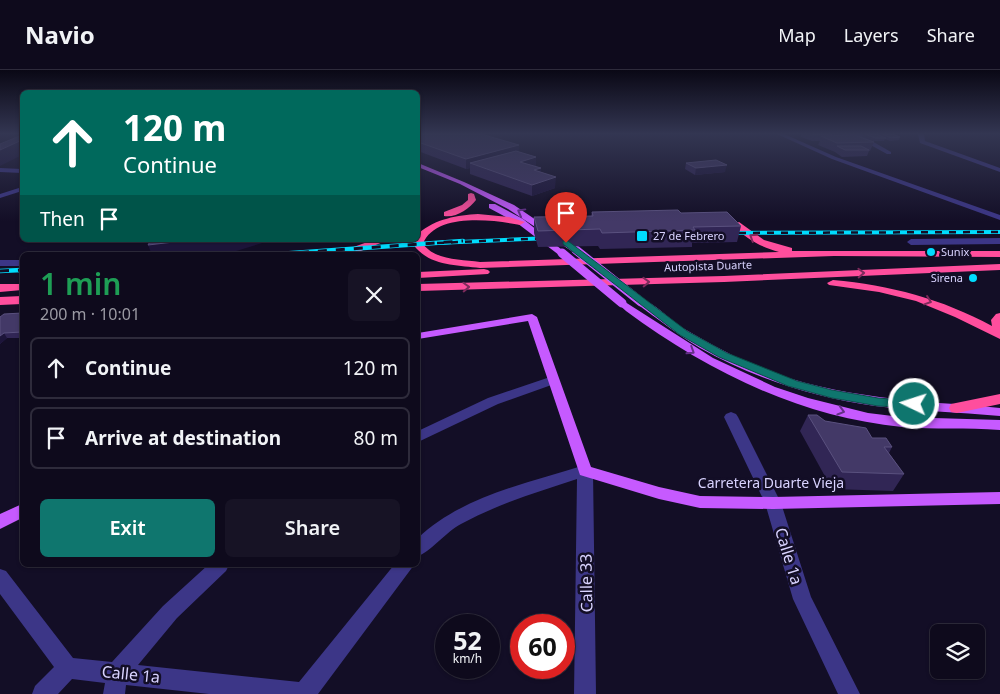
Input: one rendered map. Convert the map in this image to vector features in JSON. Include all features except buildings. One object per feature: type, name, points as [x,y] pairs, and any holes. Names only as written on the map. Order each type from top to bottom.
[{"type":"highway","points":[[420,225],[464,207],[472,200],[471,196]]},
{"type":"highway","points":[[420,237],[428,230],[462,217],[486,216],[520,222]]},
{"type":"highway","points":[[739,225],[749,236],[759,242],[781,249],[834,253]]},
{"type":"highway","points":[[349,252],[377,242]]},
{"type":"highway","points":[[419,242],[421,250],[430,254],[455,262],[480,265]]},
{"type":"highway","points":[[665,258],[688,254],[697,251],[701,246]]},
{"type":"highway","points":[[420,267],[834,253],[1000,255]]},
{"type":"highway","name":"Autopista Duarte","points":[[420,274],[1000,255]]},
{"type":"highway","name":"Autopista Duarte","points":[[420,288],[724,279],[1000,267]]},
{"type":"highway","points":[[724,279],[830,282],[898,292],[942,305],[1000,334]]},
{"type":"highway","points":[[0,288],[20,287]]},
{"type":"highway","points":[[0,301],[20,300]]},
{"type":"highway","points":[[1000,316],[997,320],[1000,330]]},
{"type":"highway","points":[[957,408],[1000,400]]},
{"type":"main road","points":[[420,166],[511,207],[557,233],[566,243],[683,333],[711,349],[748,366],[792,383],[857,399],[1000,412]]},
{"type":"main road","points":[[420,174],[471,196],[520,222],[562,253],[622,303],[699,356],[736,375],[788,396],[848,413],[901,422],[1000,425]]},
{"type":"main road","points":[[553,246],[566,243]]},
{"type":"main road","points":[[420,336],[532,317],[585,471]]},
{"type":"main road","name":"Carretera Duarte Vieja","points":[[585,471],[659,494],[700,502],[773,503],[1000,498]]},
{"type":"main road","points":[[0,522],[20,512]]},
{"type":"street","points":[[848,163],[1000,218]]},
{"type":"street","points":[[981,163],[1000,170]]},
{"type":"street","points":[[0,170],[20,171]]},
{"type":"street","points":[[0,196],[20,190]]},
{"type":"street","points":[[911,242],[1000,241]]},
{"type":"street","points":[[0,263],[20,262]]},
{"type":"street","points":[[420,436],[492,401],[553,380]]},
{"type":"street","name":"Calle 1a","points":[[730,418],[773,503],[802,599],[849,694]]},
{"type":"street","points":[[420,547],[447,525],[476,508],[585,471]]},
{"type":"street","name":"Calle 33","points":[[585,471],[585,694]]},
{"type":"street","points":[[114,694],[117,673],[170,612],[218,567]]},
{"type":"street","points":[[306,693],[403,567]]},
{"type":"street","points":[[0,576],[6,587],[68,668],[43,694]]},
{"type":"street","name":"Calle 1a","points":[[68,668],[306,693]]},
{"type":"railway","points":[[725,233],[1000,232]]},
{"type":"railway","points":[[437,243],[550,238]]},
{"type":"railway","points":[[307,252],[463,241]]},
{"type":"railway","points":[[0,271],[20,270]]},
{"type":"place","name":"27 de Febrero","points":[[642,236]]},
{"type":"place","name":"Sunix","points":[[931,252]]},
{"type":"place","name":"Sirena","points":[[973,278]]},
{"type":"route","points":[[566,243],[683,333],[723,355],[792,383],[832,394],[878,402],[914,404]]}]
